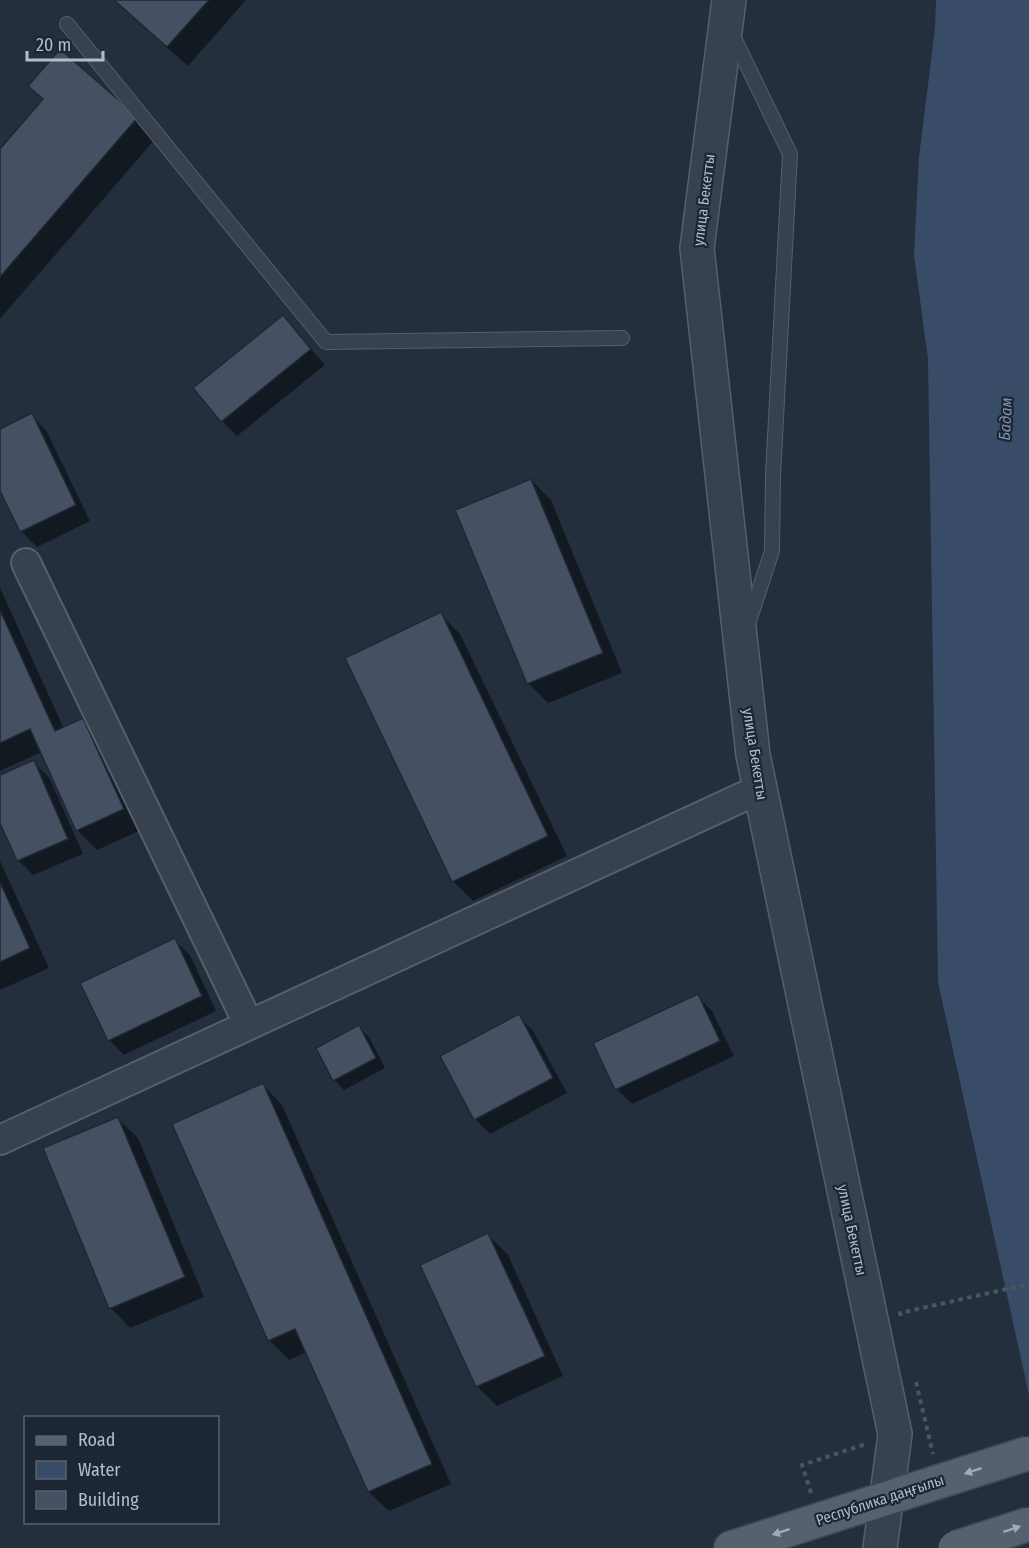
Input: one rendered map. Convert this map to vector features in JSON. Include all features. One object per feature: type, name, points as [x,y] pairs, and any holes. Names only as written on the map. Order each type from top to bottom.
[{"type":"main road","name":"Республика даңғылы","points":[[731,1548],[1029,1452]]},
{"type":"main road","points":[[955,1548],[1029,1524]]},
{"type":"street","name":"улица Бекетты","points":[[728,11],[697,248],[753,755],[895,1434],[891,1497],[880,1548]]},
{"type":"street","points":[[26,563],[249,1025]]},
{"type":"street","points":[[0,1140],[760,789]]},
{"type":"lane","points":[[728,11],[790,154],[773,475],[772,550],[741,646]]},
{"type":"lane","points":[[66,24],[326,342],[622,338]]},
{"type":"path","points":[[908,1311],[1029,1284]]},
{"type":"path","points":[[820,1520],[802,1465],[926,1424]]},
{"type":"water","name":"Бадам","points":[[936,0],[1029,0],[1029,1395],[938,982],[928,359],[914,255],[919,157],[935,28]]},
{"type":"building","points":[[114,0],[209,0],[167,47]]},
{"type":"building","points":[[60,49],[138,117],[0,277],[0,149],[43,99],[28,86]]},
{"type":"building","points":[[283,315],[311,349],[221,422],[193,388]]},
{"type":"building","points":[[32,413],[76,505],[20,532],[0,491],[0,429]]},
{"type":"building","points":[[531,479],[603,653],[527,684],[455,510]]},
{"type":"building","points":[[0,610],[55,731],[83,718],[124,809],[76,831],[30,729],[0,743]]},
{"type":"building","points":[[441,612],[548,836],[452,882],[345,658]]},
{"type":"building","points":[[34,760],[68,839],[17,861],[0,823],[0,775]]},
{"type":"building","points":[[0,882],[30,948],[0,962]]},
{"type":"building","points":[[175,938],[202,996],[108,1041],[80,983]]},
{"type":"building","points":[[698,994],[720,1041],[615,1090],[593,1043]]},
{"type":"building","points":[[519,1014],[553,1078],[474,1120],[440,1056]]},
{"type":"building","points":[[359,1025],[376,1058],[333,1081],[316,1048]]},
{"type":"building","points":[[263,1083],[432,1464],[368,1492],[295,1329],[268,1341],[172,1124]]},
{"type":"building","points":[[118,1117],[185,1277],[109,1309],[43,1148]]},
{"type":"building","points":[[488,1233],[545,1356],[476,1387],[420,1265]]}]
